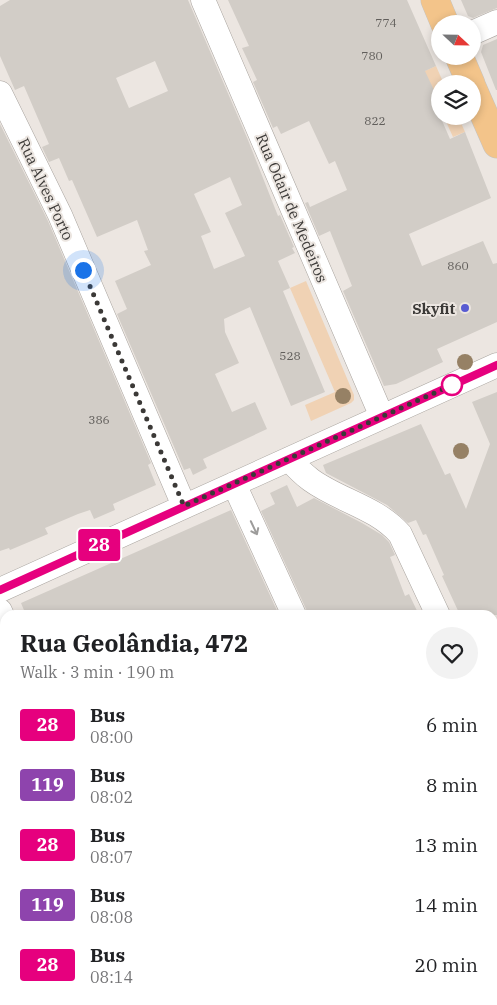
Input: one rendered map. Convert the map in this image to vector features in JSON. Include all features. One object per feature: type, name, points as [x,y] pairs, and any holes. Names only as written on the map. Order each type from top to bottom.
[{"type":"main road","points":[[435,0],[441,15]]},
{"type":"main road","points":[[481,106],[497,144]]},
{"type":"street","name":"Rua Odair de Medeiros","points":[[203,0],[382,417]]},
{"type":"street","points":[[481,29],[497,22]]},
{"type":"street","name":"Rua Alves Porto","points":[[0,93],[60,215],[184,506]]},
{"type":"street","points":[[0,590],[497,365]]},
{"type":"street","points":[[289,459],[312,481],[379,515],[390,523],[400,534],[436,610]]},
{"type":"street","points":[[234,484],[292,610]]},
{"type":"shaded area","points":[[436,66],[440,75],[431,75],[431,85],[420,73]]},
{"type":"shaded area","points":[[448,125],[462,125],[465,132],[453,137]]},
{"type":"shaded area","points":[[306,281],[354,395],[354,400],[351,403],[311,421],[305,405],[335,392],[290,288]]},
{"type":"building","points":[[10,0],[188,0],[248,140],[278,216],[280,215],[294,247],[292,248],[295,253],[278,261],[290,288],[283,291],[325,392],[291,406],[250,307],[224,319],[225,332],[239,363],[215,374],[232,412],[255,402],[267,429],[203,459],[207,468],[193,475],[190,468],[184,470],[117,314],[127,309],[115,281],[151,265],[144,251],[148,250],[137,220],[97,237],[72,180],[69,181],[59,158],[49,162],[42,147],[49,144],[24,86],[15,90],[0,56],[0,6]],"holes":[[[155,61],[168,91],[129,108],[116,78]],[[230,177],[242,205],[225,213],[245,256],[214,269],[201,236],[211,232],[194,194]]]},
{"type":"building","points":[[228,0],[407,0],[431,55],[431,65],[436,66],[425,71],[431,84],[431,125],[444,125],[450,139],[465,132],[491,198],[409,234],[422,266],[483,241],[493,264],[497,263],[497,322],[437,349],[443,362],[396,384],[384,386],[343,291],[352,286],[330,231],[319,236],[305,203],[308,202],[310,207],[347,190],[335,161],[329,164],[309,121],[281,134],[277,126],[273,128],[253,82],[257,80],[242,48],[249,46]]},
{"type":"building","points":[[461,0],[497,0],[497,8],[480,15],[468,15]]},
{"type":"building","points":[[497,39],[497,90],[481,52],[483,45]]},
{"type":"building","points":[[0,124],[48,221],[151,463],[148,465],[156,485],[113,504],[115,510],[94,519],[90,510],[78,514],[45,528],[48,534],[10,550],[9,548],[0,551]]},
{"type":"building","points":[[497,392],[497,610],[458,610],[426,534],[423,535],[416,520],[408,523],[387,505],[326,473],[323,465],[421,424],[445,475],[450,473],[466,509],[490,444],[472,402]]},
{"type":"building","points":[[287,485],[297,507],[314,498],[382,535],[389,542],[395,555],[390,557],[405,596],[409,594],[417,610],[306,610],[261,511],[275,504],[270,493]]},
{"type":"building","points":[[231,510],[277,610],[24,610],[21,603]]},
{"type":"bus line","name":"28","points":[[0,590],[497,365]]},
{"type":"place","name":"Skyfit","points":[[465,308]]},
{"type":"route","points":[[83,270],[184,506],[452,385]]}]
